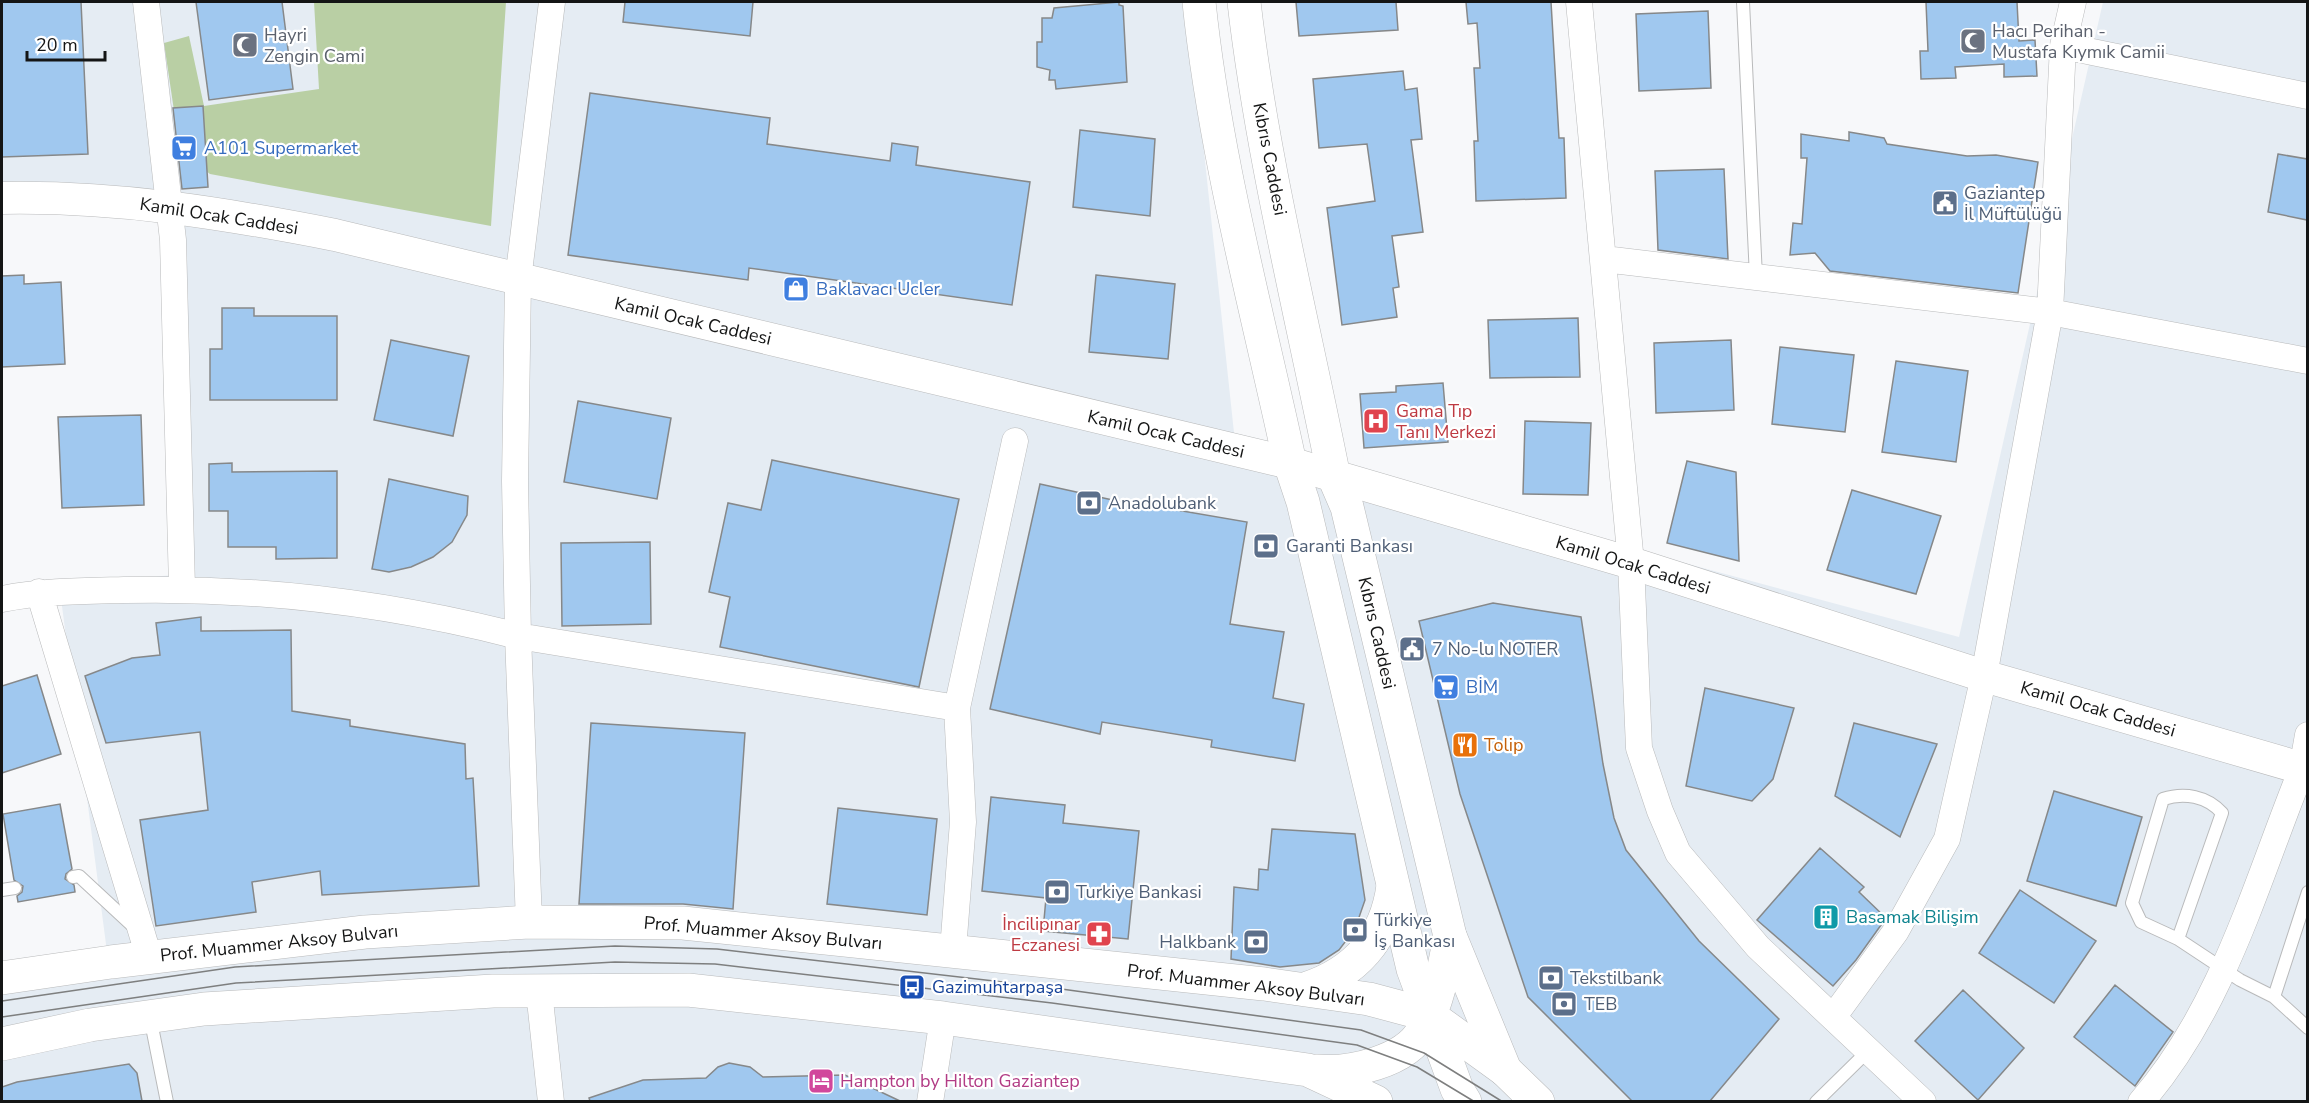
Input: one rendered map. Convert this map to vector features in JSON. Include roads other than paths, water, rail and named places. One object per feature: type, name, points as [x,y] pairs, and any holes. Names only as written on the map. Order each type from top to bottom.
[{"type":"main road","points":[[1198,2],[1205,61],[1224,161],[1290,463],[1303,502],[1413,969],[1457,1089],[1465,1101]]},
{"type":"main road","name":"Kıbrıs Caddesi","points":[[1244,2],[1249,47],[1273,178],[1334,477],[1347,507],[1450,936],[1505,1071],[1538,1101]]},
{"type":"main road","points":[[1305,989],[1342,974],[1369,949],[1386,919],[1393,886]]},
{"type":"main road","name":"Prof. Muammer Aksoy Bulvarı","points":[[2,978],[145,945],[529,921],[683,923],[953,950],[1305,989],[1369,999],[1429,1016],[1505,1071]]},
{"type":"main road","points":[[2,1044],[90,1025],[204,1009],[493,991],[688,990],[943,1018],[1308,1070],[1352,1071],[1373,1065],[1408,1046],[1422,1032],[1442,982],[1450,936]]},
{"type":"main road","points":[[1308,1070],[1376,1101]]},
{"type":"street","points":[[146,2],[173,240],[182,588]]},
{"type":"street","points":[[529,921],[518,636],[515,481],[518,280],[552,2]]},
{"type":"street","points":[[1579,2],[1631,563],[1639,748],[1660,811],[1678,853],[1758,948],[1834,1016],[1923,1101]]},
{"type":"street","points":[[1834,1016],[1896,931],[1947,839],[1984,676],[2050,312],[2063,46],[2073,2]]},
{"type":"street","points":[[2063,46],[2307,96]]},
{"type":"street","name":"Kamil Ocak Caddesi","points":[[2,198],[58,197],[168,205],[225,213],[335,235],[1290,463],[1631,563],[1984,676],[2305,769]]},
{"type":"street","points":[[1604,259],[2050,312],[2307,361]]},
{"type":"street","points":[[953,950],[963,822],[957,708],[1015,441]]},
{"type":"street","points":[[2,599],[39,592],[182,588],[330,599],[451,619],[518,636],[957,708]]},
{"type":"street","points":[[39,592],[145,945]]},
{"type":"street","points":[[2141,1101],[2160,1080],[2210,1000],[2305,769],[2307,735]]},
{"type":"street","points":[[539,991],[551,1101]]},
{"type":"street","points":[[930,1101],[943,1018]]},
{"type":"lane","points":[[1743,2],[1756,277]]},
{"type":"lane","points":[[2178,939],[2222,813],[2214,803],[2181,793],[2163,799],[2132,903],[2141,922],[2178,939],[2274,997],[2307,1028]]},
{"type":"lane","points":[[73,877],[79,876],[145,945]]},
{"type":"lane","points":[[2,890],[15,888]]},
{"type":"lane","points":[[2274,997],[2307,892]]},
{"type":"lane","points":[[150,1017],[167,1101]]},
{"type":"lane","points":[[1816,1101],[1869,1050]]},
{"type":"tram line","points":[[2,1001],[235,967],[615,946],[717,949],[1054,988],[1361,1030],[1424,1053],[1503,1102]]},
{"type":"tram line","points":[[2,1017],[236,983],[615,962],[715,964],[1052,1003],[1357,1045],[1417,1067],[1475,1102]]},
{"type":"place","name":"Hacı Perihan - Mustafa Kıymık Camii","points":[[1973,41]]},
{"type":"place","name":"Hayri Zengin Cami","points":[[245,45]]},
{"type":"place","name":"A101 Supermarket","points":[[184,148]]},
{"type":"place","name":"Gaziantep İl Müftülüğü","points":[[1945,203]]},
{"type":"place","name":"Baklavacı Ucler","points":[[796,289]]},
{"type":"place","name":"Gama Tıp Tanı Merkezi","points":[[1376,421]]},
{"type":"place","name":"Anadolubank","points":[[1089,503]]},
{"type":"place","name":"Garanti Bankası","points":[[1266,546]]},
{"type":"place","name":"7 No-lu NOTER","points":[[1412,649]]},
{"type":"place","name":"BİM","points":[[1446,687]]},
{"type":"place","name":"Tolip","points":[[1465,745]]},
{"type":"place","name":"Turkiye Bankasi","points":[[1057,892]]},
{"type":"place","name":"Basamak Bilişim","points":[[1826,917]]},
{"type":"place","name":"Türkiye İş Bankası","points":[[1355,930]]},
{"type":"place","name":"İncilipınar Eczanesi","points":[[1099,934]]},
{"type":"place","name":"Halkbank","points":[[1256,942]]},
{"type":"place","name":"Tekstilbank","points":[[1551,978]]},
{"type":"place","name":"Gazimuhtarpaşa","points":[[912,987]]},
{"type":"place","name":"TEB","points":[[1564,1004]]},
{"type":"place","name":"Hampton by Hilton Gaziantep","points":[[821,1081]]}]
